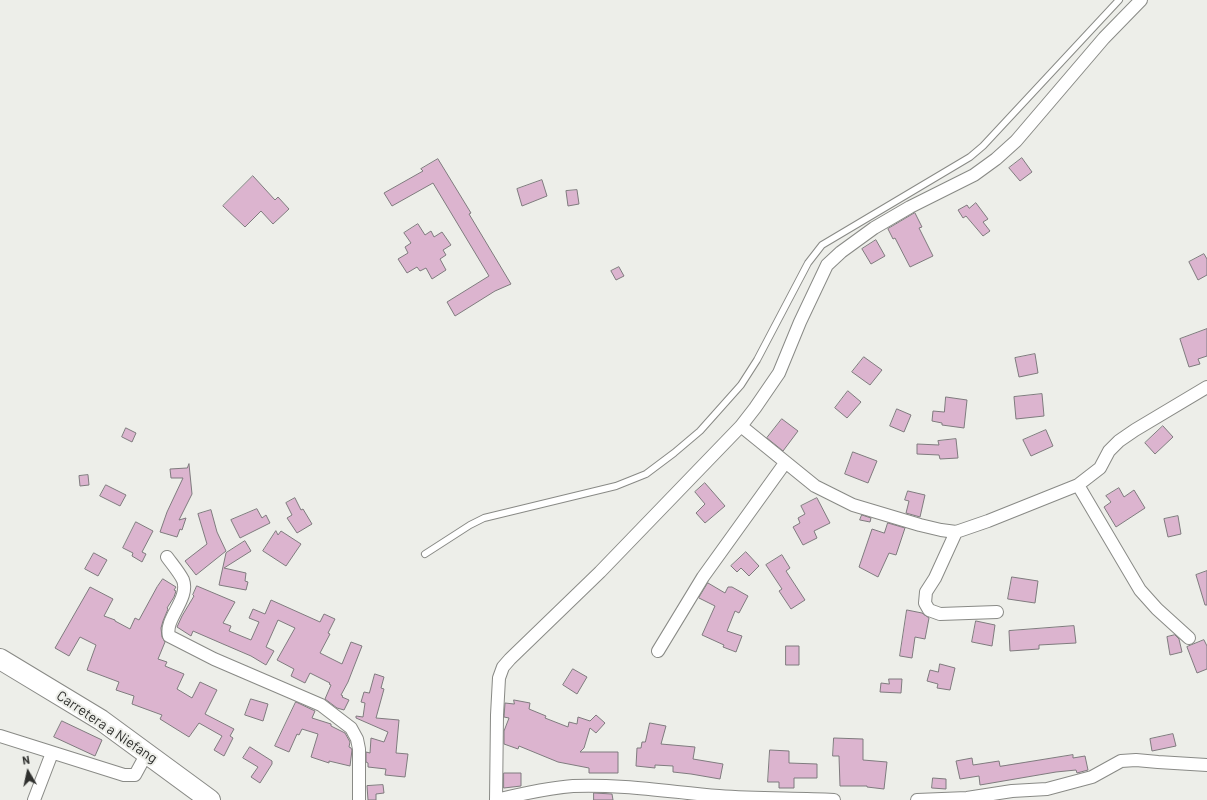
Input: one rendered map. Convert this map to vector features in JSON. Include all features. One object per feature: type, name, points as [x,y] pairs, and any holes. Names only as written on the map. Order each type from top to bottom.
[{"type":"main road","name":"Carretera a Niefang","points":[[0,659],[101,720],[210,800]]},
{"type":"street","points":[[834,800],[719,796],[651,788],[572,786],[533,791],[496,800],[497,714],[499,678],[502,667],[600,572],[741,426],[779,373],[800,322],[827,265],[833,258],[874,228],[910,207],[974,175],[996,159],[1016,141],[1104,38],[1140,0]]},
{"type":"street","points":[[741,426],[815,486],[853,505],[920,525],[956,532],[988,521],[1078,485],[1100,468],[1109,451],[1119,441],[1207,387]]},
{"type":"street","points":[[658,651],[703,577],[785,463]]},
{"type":"street","points":[[1078,485],[1140,590],[1157,609],[1190,638]]},
{"type":"street","points":[[956,532],[935,578],[926,592],[925,602],[929,610],[940,614],[997,612]]},
{"type":"street","points":[[167,557],[183,580],[184,590],[168,629],[169,636],[214,659],[321,704],[351,728],[357,739],[359,749],[359,800]]},
{"type":"street","points":[[0,736],[130,776],[135,775],[147,753]]},
{"type":"street","points":[[34,800],[52,753]]},
{"type":"street","points":[[916,800],[967,798],[1012,791],[1047,789],[1092,777],[1121,760],[1207,765]]},
{"type":"lane","points":[[425,554],[470,525],[484,518],[616,486],[646,474],[674,453],[700,431],[742,385],[757,360],[808,263],[822,246],[970,157],[983,146],[1119,0]]},
{"type":"building","points":[[1022,158],[1032,172],[1020,181],[1009,168]]},
{"type":"building","points":[[438,159],[471,213],[469,214],[511,284],[495,291],[455,316],[447,302],[489,276],[433,183],[392,206],[384,193],[423,171],[421,169]]},
{"type":"building","points":[[253,176],[275,200],[278,197],[289,209],[273,224],[261,211],[245,227],[223,206]]},
{"type":"building","points":[[542,180],[547,196],[522,206],[517,189]]},
{"type":"building","points":[[577,190],[579,204],[568,206],[566,191]]},
{"type":"building","points":[[976,203],[988,219],[983,222],[990,231],[983,236],[966,216],[963,218],[958,210],[967,205],[969,208]]},
{"type":"building","points":[[915,213],[922,227],[919,228],[933,256],[910,267],[895,238],[893,239],[888,229]]},
{"type":"building","points":[[418,224],[425,235],[431,231],[434,237],[442,232],[451,245],[443,250],[446,255],[440,259],[446,270],[432,279],[426,268],[420,271],[417,267],[407,273],[398,259],[408,253],[405,247],[411,243],[404,233]]},
{"type":"building","points":[[876,240],[885,256],[871,264],[862,249]]},
{"type":"building","points":[[1204,254],[1207,259],[1207,275],[1198,280],[1189,262]]},
{"type":"building","points":[[619,267],[624,276],[616,280],[611,271]]},
{"type":"building","points":[[1207,329],[1207,356],[1198,359],[1200,364],[1189,367],[1180,339]]},
{"type":"building","points":[[1035,354],[1038,373],[1019,377],[1015,358]]},
{"type":"building","points":[[864,357],[882,370],[870,385],[852,372]]},
{"type":"building","points":[[848,391],[861,402],[847,418],[835,408]]},
{"type":"building","points":[[1042,394],[1044,416],[1016,419],[1014,397]]},
{"type":"building","points":[[946,397],[967,400],[964,428],[942,425],[942,423],[932,421],[933,411],[944,412]]},
{"type":"building","points":[[897,409],[911,415],[904,432],[890,426]]},
{"type":"building","points":[[782,419],[798,431],[783,451],[767,438]]},
{"type":"building","points":[[1163,426],[1173,437],[1155,454],[1145,443]]},
{"type":"building","points":[[126,428],[136,433],[132,442],[122,437]]},
{"type":"building","points":[[1046,430],[1053,446],[1031,456],[1023,440]]},
{"type":"building","points":[[956,439],[958,458],[940,459],[939,455],[917,454],[917,444],[939,445],[938,441]]},
{"type":"building","points":[[853,452],[877,461],[868,483],[845,474]]},
{"type":"building","points":[[189,464],[192,494],[179,520],[186,518],[182,530],[180,529],[177,537],[160,532],[167,512],[183,478],[171,478],[170,469],[187,468]]},
{"type":"building","points":[[88,475],[89,485],[80,486],[79,476]]},
{"type":"building","points":[[705,483],[725,506],[705,523],[696,513],[705,504],[695,492]]},
{"type":"building","points":[[106,485],[126,495],[120,506],[100,496]]},
{"type":"building","points":[[1119,488],[1124,497],[1134,490],[1145,508],[1116,527],[1104,507],[1111,502],[1106,496]]},
{"type":"building","points":[[908,491],[925,495],[920,517],[906,513],[909,501],[905,500]]},
{"type":"building","points":[[295,498],[301,510],[303,509],[312,524],[297,533],[287,518],[292,515],[286,503]]},
{"type":"building","points":[[817,498],[830,523],[814,531],[817,538],[803,545],[793,527],[800,523],[798,518],[805,514],[801,506]]},
{"type":"building","points":[[257,509],[262,518],[266,515],[270,523],[240,538],[231,520]]},
{"type":"building","points":[[211,510],[217,532],[226,551],[196,575],[185,561],[207,544],[198,514]]},
{"type":"building","points":[[862,515],[871,518],[870,522],[860,520]]},
{"type":"building","points":[[1178,516],[1181,534],[1168,537],[1164,519]]},
{"type":"building","points":[[136,522],[153,531],[142,552],[146,554],[142,562],[132,556],[133,553],[123,548]]},
{"type":"building","points":[[888,523],[905,528],[896,555],[889,553],[878,577],[859,567],[872,529],[884,533]]},
{"type":"building","points":[[276,531],[278,535],[281,531],[301,544],[286,566],[263,551]]},
{"type":"building","points":[[245,541],[251,551],[224,568],[246,573],[245,581],[248,582],[246,590],[219,585],[226,553]]},
{"type":"building","points":[[746,552],[759,566],[749,576],[741,568],[737,572],[731,566]]},
{"type":"building","points":[[94,553],[107,560],[98,576],[85,569]]},
{"type":"building","points":[[782,555],[790,568],[786,571],[805,600],[791,609],[779,591],[782,589],[766,565]]},
{"type":"building","points":[[1207,571],[1207,605],[1205,605],[1196,575]]},
{"type":"building","points":[[1012,577],[1038,581],[1035,603],[1008,599]]},
{"type":"building","points":[[163,579],[176,587],[174,590],[176,591],[167,608],[168,609],[161,628],[162,637],[165,642],[158,659],[167,662],[165,666],[184,674],[177,689],[192,698],[200,682],[217,690],[205,714],[234,729],[230,736],[233,738],[224,756],[214,750],[222,736],[199,723],[189,737],[160,719],[162,715],[132,704],[134,696],[116,690],[119,682],[87,670],[96,645],[80,637],[69,656],[55,648],[90,587],[113,599],[104,616],[115,620],[130,629],[135,618],[139,620]]},
{"type":"building","points":[[708,583],[725,593],[728,587],[732,587],[748,596],[739,613],[735,611],[727,631],[742,636],[736,652],[723,647],[724,645],[702,635],[715,606],[699,598]]},
{"type":"building","points":[[197,586],[235,602],[223,623],[231,626],[229,631],[251,640],[259,622],[249,618],[253,609],[265,614],[271,600],[320,622],[324,614],[335,619],[328,633],[330,634],[320,653],[342,664],[351,642],[362,646],[348,682],[341,695],[349,700],[344,710],[337,708],[325,699],[331,685],[329,684],[330,683],[310,673],[305,683],[291,676],[294,669],[277,660],[295,628],[278,620],[266,647],[274,651],[266,665],[251,656],[193,631],[191,636],[177,627],[194,596],[193,595]]},
{"type":"building","points":[[907,610],[922,613],[929,618],[925,639],[915,637],[912,658],[900,656]]},
{"type":"building","points":[[976,621],[995,625],[992,646],[972,642]]},
{"type":"building","points":[[1074,626],[1076,643],[1039,645],[1039,649],[1010,651],[1009,631]]},
{"type":"building","points":[[1175,635],[1179,639],[1182,652],[1170,655],[1167,637]]},
{"type":"building","points":[[1204,640],[1207,646],[1207,669],[1197,673],[1187,647]]},
{"type":"building","points":[[786,646],[799,646],[799,665],[786,665]]},
{"type":"building","points":[[940,664],[955,668],[950,690],[937,688],[938,684],[927,681],[930,670],[938,672]]},
{"type":"building","points":[[573,669],[587,677],[577,694],[563,685]]},
{"type":"building","points":[[375,674],[384,677],[381,688],[384,689],[376,718],[399,720],[396,753],[408,754],[405,777],[385,775],[386,769],[368,767],[368,763],[366,762],[366,752],[370,753],[371,738],[384,742],[388,732],[356,718],[356,716],[363,717],[365,703],[361,702],[364,692],[369,693]]},
{"type":"building","points":[[889,679],[902,679],[901,693],[880,692],[881,683],[889,684]]},
{"type":"building","points":[[251,699],[268,704],[263,721],[245,715]]},
{"type":"building","points":[[514,700],[530,703],[529,709],[546,716],[545,718],[568,727],[569,722],[577,724],[578,717],[590,721],[596,715],[605,723],[596,733],[590,728],[584,748],[580,752],[618,752],[618,773],[589,773],[589,768],[558,762],[519,746],[518,749],[504,744],[504,731],[509,718],[504,717],[505,703],[514,704]]},
{"type":"building","points":[[296,702],[315,711],[312,718],[331,724],[331,726],[345,733],[350,742],[349,747],[352,750],[350,766],[329,761],[329,763],[311,757],[318,734],[302,729],[299,735],[297,734],[289,752],[275,746]]},
{"type":"building","points":[[62,721],[102,740],[95,756],[54,737]]},
{"type":"building","points":[[650,723],[666,726],[661,744],[695,747],[693,759],[723,764],[720,779],[673,772],[673,766],[655,765],[655,768],[636,766],[637,748],[641,748],[642,742],[645,742]]},
{"type":"building","points":[[1173,734],[1176,746],[1152,751],[1150,739]]},
{"type":"building","points":[[834,738],[863,739],[863,760],[887,762],[884,789],[867,786],[840,786],[839,756],[833,756]]},
{"type":"building","points":[[250,747],[272,761],[272,764],[260,783],[251,777],[258,767],[243,758]]},
{"type":"building","points":[[770,750],[789,751],[789,763],[817,764],[817,778],[794,778],[794,788],[779,788],[779,782],[768,782]]},
{"type":"building","points":[[1073,755],[1073,758],[1085,756],[1088,770],[1077,773],[1076,770],[1056,772],[980,785],[979,776],[960,779],[956,761],[972,758],[973,765],[999,761],[1000,766]]},
{"type":"building","points":[[504,773],[521,773],[521,786],[504,788]]},
{"type":"building","points":[[933,778],[946,779],[946,789],[932,788]]},
{"type":"building","points":[[383,785],[384,793],[376,794],[376,800],[368,800],[367,786]]},
{"type":"building","points":[[594,793],[612,794],[613,800],[594,800]]}]
